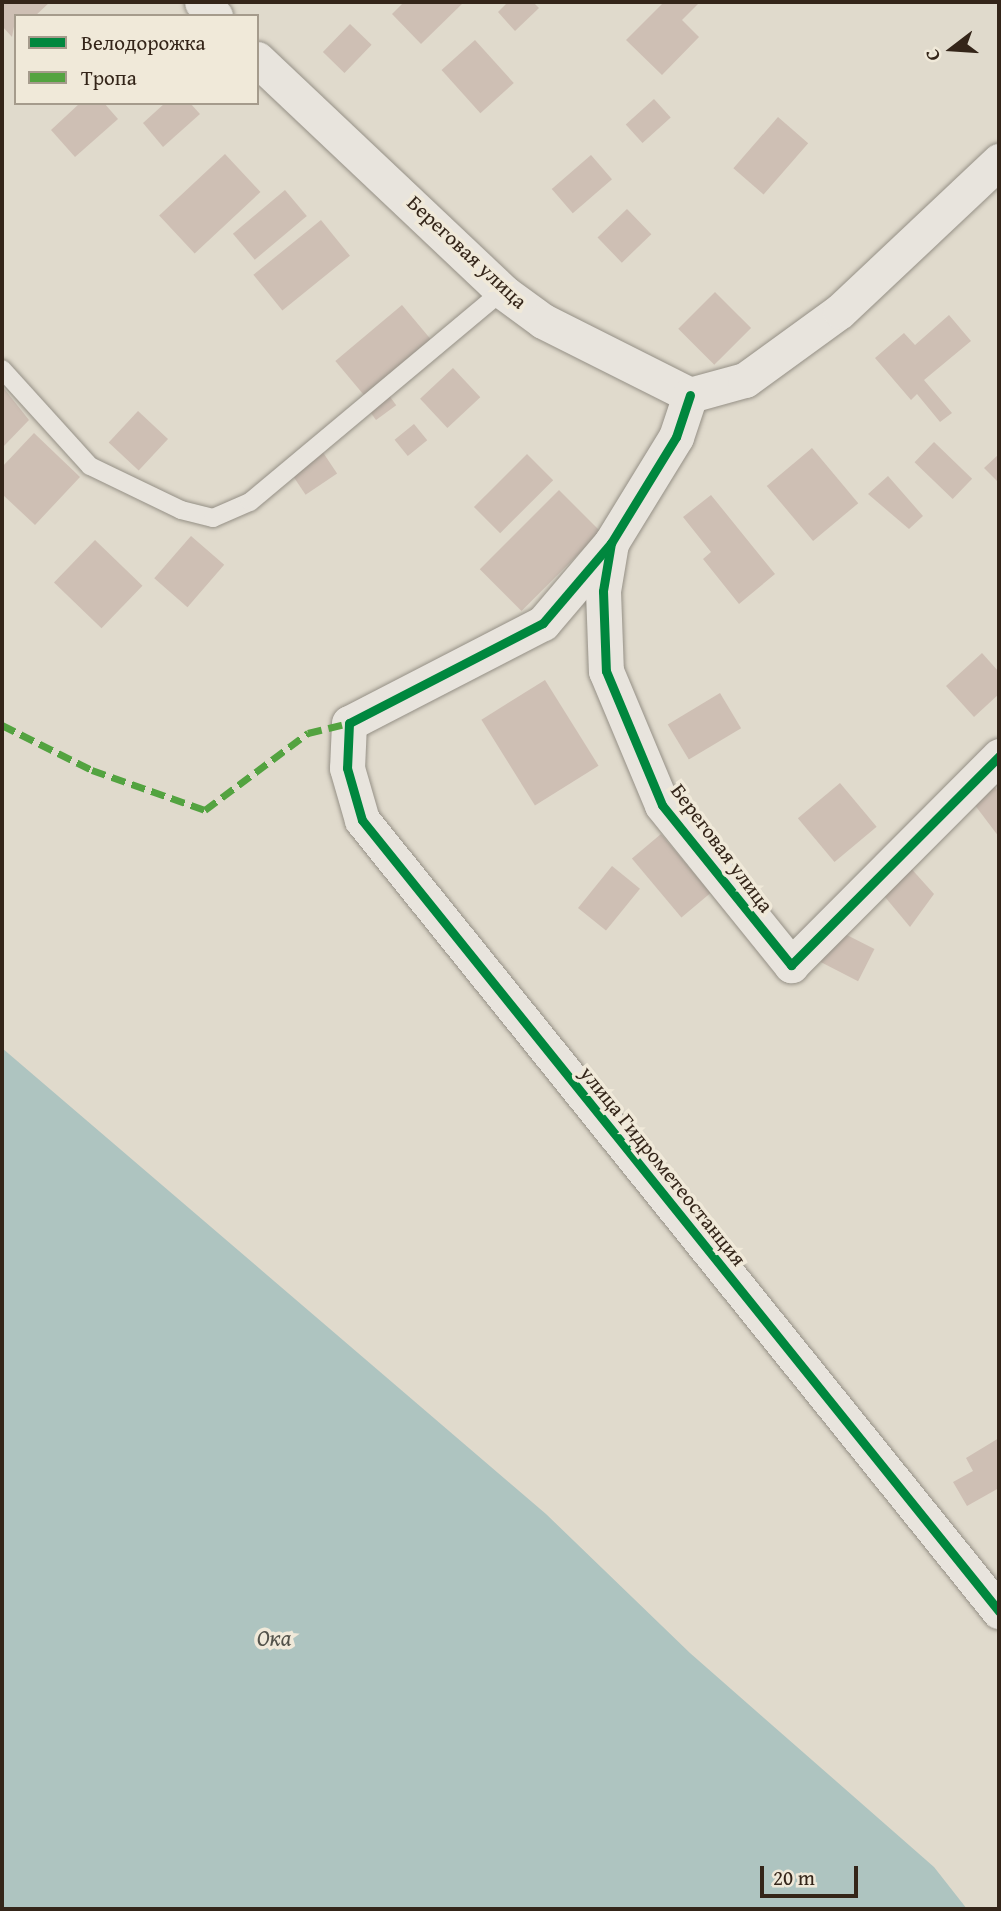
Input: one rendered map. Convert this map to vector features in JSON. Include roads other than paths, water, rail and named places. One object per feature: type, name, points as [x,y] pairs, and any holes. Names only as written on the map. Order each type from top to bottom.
[{"type":"street","name":"Береговая улица","points":[[259,61],[502,291],[542,321],[690,395],[676,437],[611,543],[603,591],[606,671],[619,712],[662,805],[791,965],[999,756]]},
{"type":"street","points":[[690,395],[744,380],[840,311],[999,161]]},
{"type":"street","name":"улица Гидрометеостанция","points":[[611,543],[542,623],[349,723],[347,768],[362,820],[999,1612]]},
{"type":"lane","points":[[2,369],[90,466],[181,510],[213,518],[250,502],[502,291]]},
{"type":"water","name":"Ока","points":[[2,1048],[546,1514],[690,1653],[934,1867],[967,1909],[2,1909]]}]
